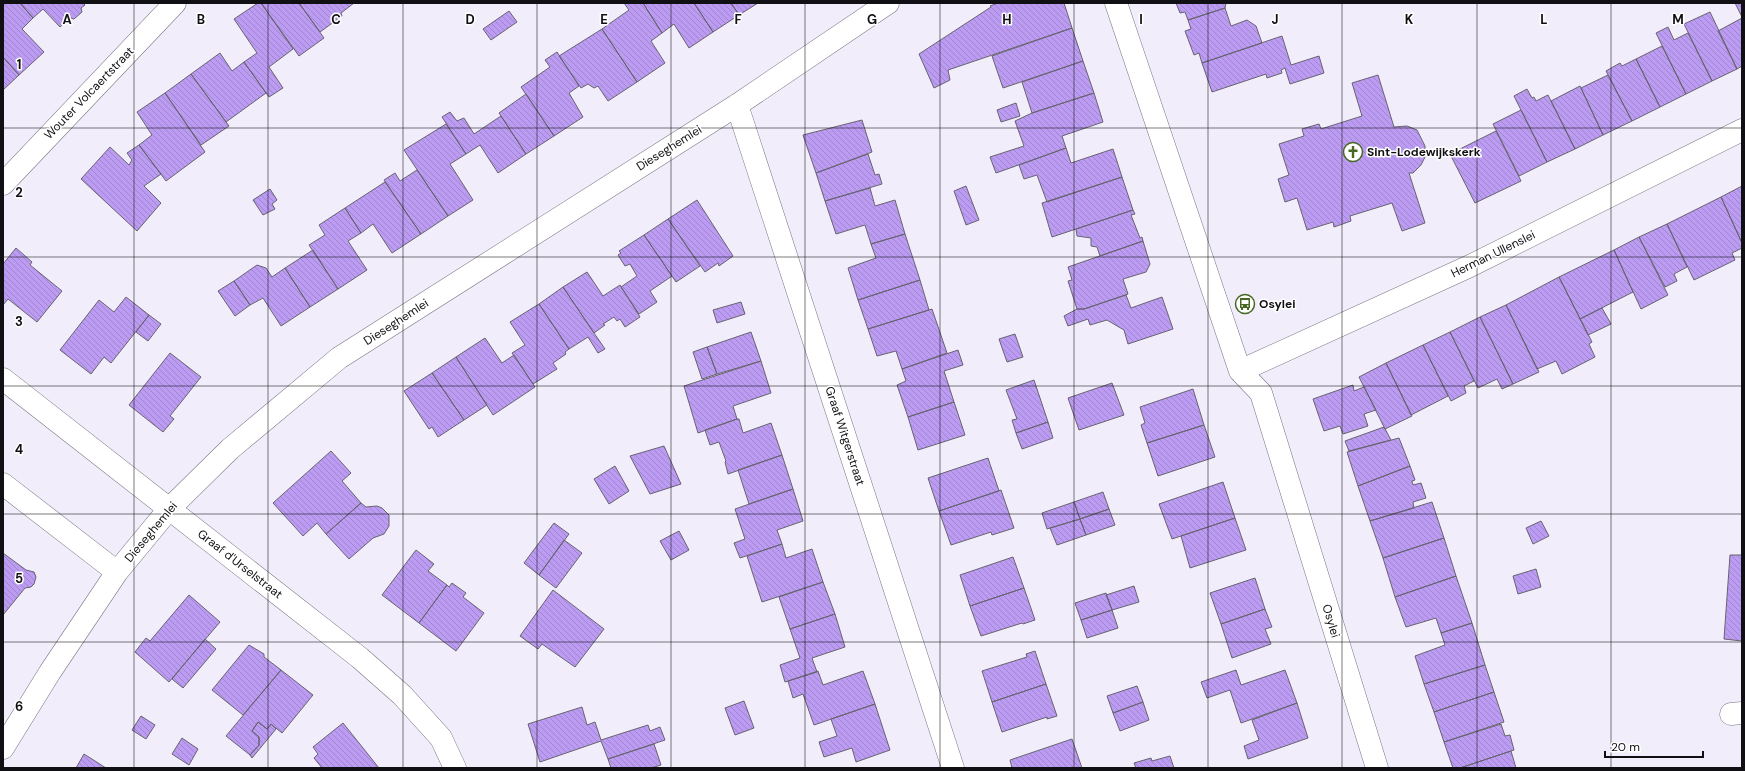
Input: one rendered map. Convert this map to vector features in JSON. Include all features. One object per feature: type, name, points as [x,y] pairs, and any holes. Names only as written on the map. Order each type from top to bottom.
[{"type":"street","name":"Wouter Volcaertstraat","points":[[3,184],[175,3]]},
{"type":"street","name":"Dieseghemlei","points":[[3,748],[50,672],[117,572],[169,509],[230,449],[339,358],[737,105],[888,3]]},
{"type":"street","name":"Osylei","points":[[1116,3],[1240,371],[1261,393],[1377,768]]},
{"type":"street","name":"Graaf Witgerstraat","points":[[737,105],[953,768]]},
{"type":"street","name":"Herman Ullenslei","points":[[1240,371],[1470,266],[1742,130]]},
{"type":"street","name":"Graaf d'Urselstraat","points":[[3,379],[360,658],[402,695],[440,738],[455,768]]},
{"type":"street","points":[[3,484],[117,572]]},
{"type":"building","points":[[3,3],[20,3],[33,18],[22,29],[44,52],[19,75],[3,57]]},
{"type":"building","points":[[20,3],[83,3],[85,5],[81,8],[82,12],[74,19],[70,18],[60,27],[43,9],[33,18]]},
{"type":"building","points":[[258,3],[261,3],[293,49],[269,67],[283,88],[269,97],[244,62],[257,53],[234,19]]},
{"type":"building","points":[[261,3],[299,3],[324,38],[299,56]]},
{"type":"building","points":[[299,3],[354,3],[341,13],[342,16],[320,32]]},
{"type":"building","points":[[624,3],[643,3],[662,33],[651,41],[665,63],[637,82],[602,29],[629,10]]},
{"type":"building","points":[[643,3],[694,3],[713,32],[689,48],[674,24],[662,33]]},
{"type":"building","points":[[694,3],[731,3],[739,15],[713,32]]},
{"type":"building","points":[[731,3],[758,3],[739,15]]},
{"type":"building","points":[[998,3],[1064,3],[1072,28],[948,70],[950,80],[934,88],[919,54],[991,7],[990,6]]},
{"type":"building","points":[[1176,3],[1226,3],[1225,8],[1188,20],[1185,12],[1180,13]]},
{"type":"building","points":[[1735,3],[1742,3],[1742,17]]},
{"type":"building","points":[[1225,8],[1231,26],[1247,20],[1256,26],[1262,43],[1202,63],[1199,53],[1194,55],[1185,31],[1191,29],[1188,20]]},
{"type":"building","points":[[509,11],[517,22],[491,40],[483,29]]},
{"type":"building","points":[[1710,12],[1737,69],[1712,81],[1684,24]]},
{"type":"building","points":[[1742,18],[1742,66],[1737,69],[1718,31]]},
{"type":"building","points":[[1668,27],[1674,40],[1688,33],[1712,81],[1686,94],[1656,33]]},
{"type":"building","points":[[1072,28],[1083,61],[1003,88],[992,56]]},
{"type":"building","points":[[602,29],[637,82],[608,101],[598,86],[594,88],[588,84],[581,88],[559,56]]},
{"type":"building","points":[[1282,36],[1291,65],[1319,56],[1324,73],[1290,84],[1285,68],[1281,70],[1282,73],[1267,78],[1266,74],[1212,92],[1202,63]]},
{"type":"building","points":[[1662,46],[1686,94],[1660,107],[1636,59]]},
{"type":"building","points":[[557,52],[579,86],[569,93],[583,117],[554,136],[521,87],[550,67],[545,60]]},
{"type":"building","points":[[220,53],[232,71],[244,62],[266,93],[226,122],[191,74]]},
{"type":"building","points":[[3,57],[19,75],[3,90]]},
{"type":"building","points":[[1636,59],[1660,107],[1632,121],[1606,71],[1620,63],[1622,66]]},
{"type":"building","points":[[1083,61],[1094,93],[1032,113],[1022,82]]},
{"type":"building","points":[[191,74],[229,126],[201,145],[165,93]]},
{"type":"building","name":"Sint-Lodewijkskerk","points":[[1378,75],[1394,127],[1407,126],[1417,130],[1425,146],[1425,157],[1421,165],[1413,173],[1409,173],[1425,223],[1402,231],[1392,203],[1350,216],[1351,221],[1334,227],[1333,222],[1307,230],[1297,198],[1285,202],[1278,179],[1289,175],[1279,144],[1304,136],[1302,129],[1319,124],[1321,129],[1362,116],[1352,83]]},
{"type":"building","points":[[1608,75],[1632,121],[1603,135],[1581,88]]},
{"type":"building","points":[[1580,86],[1603,135],[1575,149],[1551,101]]},
{"type":"building","points":[[1527,89],[1532,98],[1534,97],[1536,101],[1548,95],[1575,149],[1547,162],[1514,96]]},
{"type":"building","points":[[165,93],[205,152],[166,181],[139,145],[152,135],[137,112]]},
{"type":"building","points":[[1094,93],[1103,122],[1062,136],[1066,148],[996,173],[990,157],[1024,146],[1015,121],[1032,113]]},
{"type":"building","points":[[526,94],[554,136],[526,154],[499,113]]},
{"type":"building","points":[[1016,103],[1020,116],[1001,122],[997,110]]},
{"type":"building","points":[[1521,110],[1547,162],[1519,176],[1493,124]]},
{"type":"building","points":[[450,112],[457,121],[464,118],[474,134],[501,116],[526,154],[498,173],[480,145],[466,154],[442,117]]},
{"type":"building","points":[[862,120],[872,152],[816,173],[803,135]]},
{"type":"building","points":[[446,124],[466,154],[450,164],[473,200],[448,216],[404,150]]},
{"type":"building","points":[[1496,131],[1521,181],[1475,203],[1450,154]]},
{"type":"building","points":[[139,145],[161,174],[144,186],[161,203],[137,231],[81,179],[110,147],[129,165],[132,160],[127,153]]},
{"type":"building","points":[[1066,148],[1071,163],[1113,149],[1122,177],[1047,202],[1037,175],[1024,179],[1019,165]]},
{"type":"building","points":[[868,154],[875,175],[879,174],[882,184],[825,201],[816,173]]},
{"type":"building","points":[[417,170],[448,216],[421,234],[384,180],[395,173],[400,181]]},
{"type":"building","points":[[1122,177],[1133,210],[1052,237],[1042,203]]},
{"type":"building","points":[[385,182],[421,234],[392,253],[373,224],[361,233],[345,208]]},
{"type":"building","points":[[966,186],[979,220],[966,225],[954,191]]},
{"type":"building","points":[[1742,186],[1742,243],[1721,197]]},
{"type":"building","points":[[870,188],[875,206],[895,200],[905,234],[871,244],[865,225],[836,234],[825,201]]},
{"type":"building","points":[[270,189],[277,200],[272,204],[275,209],[263,215],[253,200]]},
{"type":"building","points":[[1721,197],[1742,243],[1742,248],[1732,253],[1735,260],[1694,280],[1667,224]]},
{"type":"building","points":[[697,200],[733,256],[719,266],[718,263],[705,272],[668,219]]},
{"type":"building","points":[[345,208],[361,233],[348,241],[367,270],[338,289],[309,245],[325,235],[319,225]]},
{"type":"building","points":[[1133,210],[1135,214],[1131,215],[1140,238],[1142,237],[1143,241],[1100,256],[1097,247],[1091,246],[1091,238],[1077,236],[1076,229]]},
{"type":"building","points":[[668,219],[700,266],[676,282],[644,235]]},
{"type":"building","points":[[1667,224],[1687,267],[1674,274],[1677,281],[1665,287],[1639,237]]},
{"type":"building","points":[[905,234],[920,280],[858,300],[848,268],[876,258],[871,244]]},
{"type":"building","points":[[644,235],[672,276],[650,291],[657,302],[639,314],[621,287],[637,276],[630,264],[625,266],[618,255],[621,253],[619,251]]},
{"type":"building","points":[[1639,237],[1668,295],[1641,309],[1614,250]]},
{"type":"building","points":[[1143,241],[1150,264],[1146,272],[1123,279],[1128,294],[1084,309],[1077,309],[1068,281],[1072,280],[1068,267]]},
{"type":"building","points":[[16,248],[32,262],[30,265],[62,291],[37,322],[8,299],[3,305],[3,264]]},
{"type":"building","points":[[313,250],[338,289],[310,307],[285,268]]},
{"type":"building","points":[[1614,250],[1633,292],[1580,319],[1559,277]]},
{"type":"building","points":[[257,265],[266,268],[272,277],[285,268],[310,307],[281,326],[263,298],[250,305],[234,281]]},
{"type":"building","points":[[587,272],[603,296],[620,285],[640,317],[625,327],[620,319],[617,321],[614,317],[603,324],[605,325],[594,333],[563,287]]},
{"type":"building","points":[[1559,277],[1592,342],[1589,344],[1595,357],[1562,374],[1556,361],[1537,369],[1506,305]]},
{"type":"building","points":[[920,280],[929,310],[868,329],[858,300]]},
{"type":"building","points":[[234,281],[250,305],[235,316],[218,291]]},
{"type":"building","points":[[563,287],[605,349],[598,353],[588,337],[569,349],[539,304]]},
{"type":"building","points":[[1126,295],[1131,308],[1162,297],[1173,329],[1128,344],[1124,330],[1107,320],[1090,325],[1088,319],[1068,326],[1064,316],[1077,309],[1084,309]]},
{"type":"building","points":[[126,297],[149,315],[111,363],[104,357],[91,374],[60,350],[99,300],[114,312]]},
{"type":"building","points":[[741,302],[745,314],[717,323],[713,310]]},
{"type":"building","points":[[539,304],[569,349],[565,352],[566,354],[553,363],[557,369],[533,384],[512,353],[525,345],[510,322]]},
{"type":"building","points":[[1506,305],[1539,372],[1513,384],[1480,317]]},
{"type":"building","points":[[1602,308],[1611,324],[1588,335],[1580,319]]},
{"type":"building","points":[[932,309],[947,353],[902,369],[896,351],[877,356],[868,329]]},
{"type":"building","points":[[149,315],[161,324],[148,341],[136,332]]},
{"type":"building","points":[[1480,317],[1513,384],[1502,389],[1497,379],[1478,388],[1450,332]]},
{"type":"building","points":[[751,332],[761,361],[717,374],[707,347]]},
{"type":"building","points":[[1450,332],[1474,381],[1464,386],[1466,393],[1451,401],[1423,345]]},
{"type":"building","points":[[1015,334],[1023,357],[1007,362],[999,339]]},
{"type":"building","points":[[485,338],[502,363],[514,355],[535,387],[493,415],[456,357]]},
{"type":"building","points":[[1423,345],[1448,396],[1411,415],[1386,363]]},
{"type":"building","points":[[707,347],[717,374],[702,379],[693,352]]},
{"type":"building","points":[[958,350],[963,365],[944,371],[954,402],[908,417],[897,385],[906,381],[902,369]]},
{"type":"building","points":[[170,353],[201,377],[170,416],[174,419],[163,432],[129,405]]},
{"type":"building","points":[[456,357],[487,405],[464,420],[432,373]]},
{"type":"building","points":[[761,361],[771,393],[733,406],[737,419],[698,433],[684,386]]},
{"type":"building","points":[[1386,363],[1412,416],[1385,429],[1359,377]]},
{"type":"building","points":[[432,373],[464,420],[438,437],[432,427],[429,429],[404,391]]},
{"type":"building","points":[[1034,380],[1048,422],[1016,433],[1012,420],[1017,419],[1006,390]]},
{"type":"building","points":[[1112,383],[1124,415],[1079,430],[1068,398]]},
{"type":"building","points":[[1353,385],[1354,391],[1364,387],[1376,410],[1364,414],[1368,426],[1343,434],[1340,426],[1324,431],[1313,399]]},
{"type":"building","points":[[1193,389],[1204,425],[1147,443],[1141,425],[1145,423],[1140,407]]},
{"type":"building","points":[[954,402],[965,435],[918,450],[908,417]]},
{"type":"building","points":[[739,419],[743,433],[771,423],[782,455],[728,474],[726,461],[719,442],[710,445],[705,430]]},
{"type":"building","points":[[1048,422],[1053,438],[1022,449],[1016,433]]},
{"type":"building","points":[[1204,425],[1215,457],[1158,476],[1147,443]]},
{"type":"building","points":[[1384,427],[1391,440],[1349,451],[1345,441]]},
{"type":"building","points":[[1399,438],[1410,466],[1358,486],[1347,452]]},
{"type":"building","points":[[664,446],[681,484],[650,494],[630,456]]},
{"type":"building","points":[[331,451],[351,473],[342,481],[361,503],[326,534],[317,523],[303,536],[273,503]]},
{"type":"building","points":[[782,455],[793,489],[749,504],[738,470]]},
{"type":"building","points":[[988,458],[999,491],[939,511],[928,478]]},
{"type":"building","points":[[615,466],[629,491],[609,504],[594,479]]},
{"type":"building","points":[[1410,466],[1415,480],[1412,481],[1413,485],[1421,483],[1426,498],[1413,502],[1414,508],[1370,521],[1358,486]]},
{"type":"building","points":[[1223,482],[1235,518],[1172,539],[1159,504]]},
{"type":"building","points":[[793,489],[803,521],[777,530],[782,544],[740,558],[734,543],[745,539],[735,509]]},
{"type":"building","points":[[1001,490],[1014,528],[992,535],[991,532],[951,545],[939,511]]},
{"type":"building","points":[[1103,492],[1109,509],[1080,519],[1074,502]]},
{"type":"building","points":[[1074,502],[1080,519],[1047,529],[1042,513]]},
{"type":"building","points":[[1432,502],[1444,538],[1383,558],[1370,521]]},
{"type":"building","points":[[361,503],[366,507],[377,506],[382,508],[389,515],[389,526],[384,534],[373,538],[349,559],[326,534]]},
{"type":"building","points":[[1109,509],[1115,525],[1086,535],[1080,519]]},
{"type":"building","points":[[1235,518],[1246,550],[1190,568],[1181,536]]},
{"type":"building","points":[[1080,519],[1086,535],[1057,545],[1050,528]]},
{"type":"building","points":[[1541,521],[1549,536],[1533,544],[1526,528]]},
{"type":"building","points":[[554,523],[569,534],[539,575],[524,563]]},
{"type":"building","points":[[679,531],[689,550],[671,560],[660,541]]},
{"type":"building","points":[[1444,538],[1456,576],[1395,597],[1383,558]]},
{"type":"building","points":[[564,540],[582,553],[556,588],[539,575]]},
{"type":"building","points":[[782,544],[786,558],[812,549],[823,582],[762,602],[747,556]]},
{"type":"building","points":[[416,550],[434,564],[428,571],[447,585],[419,623],[382,595]]},
{"type":"building","points":[[3,553],[26,570],[34,572],[36,577],[34,584],[31,587],[25,588],[3,615]]},
{"type":"building","points":[[1730,555],[1742,555],[1742,641],[1724,639]]},
{"type":"building","points":[[1013,557],[1024,588],[970,606],[960,575]]},
{"type":"building","points":[[1536,569],[1541,587],[1518,594],[1513,576]]},
{"type":"building","points":[[1456,576],[1472,623],[1441,633],[1436,618],[1406,627],[1395,597]]},
{"type":"building","points":[[1255,578],[1265,609],[1221,624],[1210,593]]},
{"type":"building","points":[[823,582],[835,614],[790,629],[779,597]]},
{"type":"building","points":[[452,583],[466,593],[463,597],[484,613],[456,651],[419,623],[447,585],[449,587]]},
{"type":"building","points":[[1134,586],[1139,602],[1112,610],[1106,595]]},
{"type":"building","points":[[1024,588],[1035,620],[981,636],[970,606]]},
{"type":"building","points":[[553,590],[604,629],[575,667],[542,644],[538,649],[520,636]]},
{"type":"building","points":[[1106,593],[1112,610],[1081,620],[1075,603]]},
{"type":"building","points":[[189,595],[220,622],[169,682],[135,652],[146,638],[150,641]]},
{"type":"building","points":[[1265,609],[1272,627],[1265,629],[1271,644],[1232,658],[1221,624]]},
{"type":"building","points":[[1112,610],[1118,628],[1087,638],[1081,620]]},
{"type":"building","points":[[835,614],[845,647],[812,658],[817,672],[785,682],[780,665],[800,658],[790,629]]},
{"type":"building","points":[[1472,623],[1485,665],[1424,684],[1415,656],[1445,645],[1441,633]]},
{"type":"building","points":[[205,639],[216,649],[183,688],[172,679]]},
{"type":"building","points":[[249,645],[264,654],[264,657],[281,670],[243,715],[212,690]]},
{"type":"building","points":[[1035,651],[1046,684],[992,702],[982,671],[1027,657],[1026,654]]},
{"type":"building","points":[[1485,665],[1494,692],[1434,712],[1424,684]]},
{"type":"building","points":[[281,670],[313,695],[282,733],[271,724],[267,729],[258,722],[252,731],[259,737],[259,745],[250,755],[226,736]]},
{"type":"building","points":[[1236,670],[1241,685],[1285,670],[1297,703],[1241,723],[1230,690],[1207,698],[1201,682]]},
{"type":"building","points":[[818,671],[823,685],[863,671],[875,704],[814,725],[803,694],[793,698],[788,681]]},
{"type":"building","points":[[1046,684],[1057,716],[1047,719],[1047,717],[1002,732],[992,702]]},
{"type":"building","points":[[1137,686],[1143,702],[1113,713],[1107,696]]},
{"type":"building","points":[[1494,692],[1504,722],[1444,742],[1434,712]]},
{"type":"building","points":[[744,701],[754,728],[735,735],[725,708]]},
{"type":"building","points":[[1143,702],[1149,720],[1120,731],[1113,713]]},
{"type":"building","points":[[1297,703],[1308,738],[1248,759],[1244,746],[1259,740],[1252,720]]},
{"type":"building","points":[[875,704],[890,750],[856,762],[852,748],[824,757],[819,742],[837,736],[831,719]]},
{"type":"building","points":[[582,707],[587,725],[595,722],[601,740],[648,725],[650,731],[660,727],[665,740],[608,759],[601,741],[540,762],[528,724]]},
{"type":"building","points":[[141,716],[155,725],[146,739],[132,730]]},
{"type":"building","points":[[258,722],[267,729],[271,724],[276,729],[252,758],[250,755],[259,745],[259,737],[252,731]]},
{"type":"building","points":[[343,723],[379,768],[322,768],[314,758],[318,754],[313,747]]},
{"type":"building","points":[[1501,724],[1505,736],[1510,735],[1514,750],[1460,768],[1453,768],[1444,742]]},
{"type":"building","points":[[182,738],[198,749],[189,765],[172,754]]},
{"type":"building","points":[[1072,739],[1082,768],[1012,768],[1010,760]]},
{"type":"building","points":[[654,744],[661,765],[651,768],[611,768],[608,759]]},
{"type":"building","points":[[1511,751],[1516,768],[1460,768]]},
{"type":"building","points":[[84,754],[106,768],[76,768]]},
{"type":"building","points":[[1170,756],[1174,768],[1136,768],[1134,763],[1151,758],[1152,761]]},
{"type":"place","name":"Sint-Lodewijkskerk","points":[[1353,152]]},
{"type":"place","name":"Osylei","points":[[1245,304]]}]
